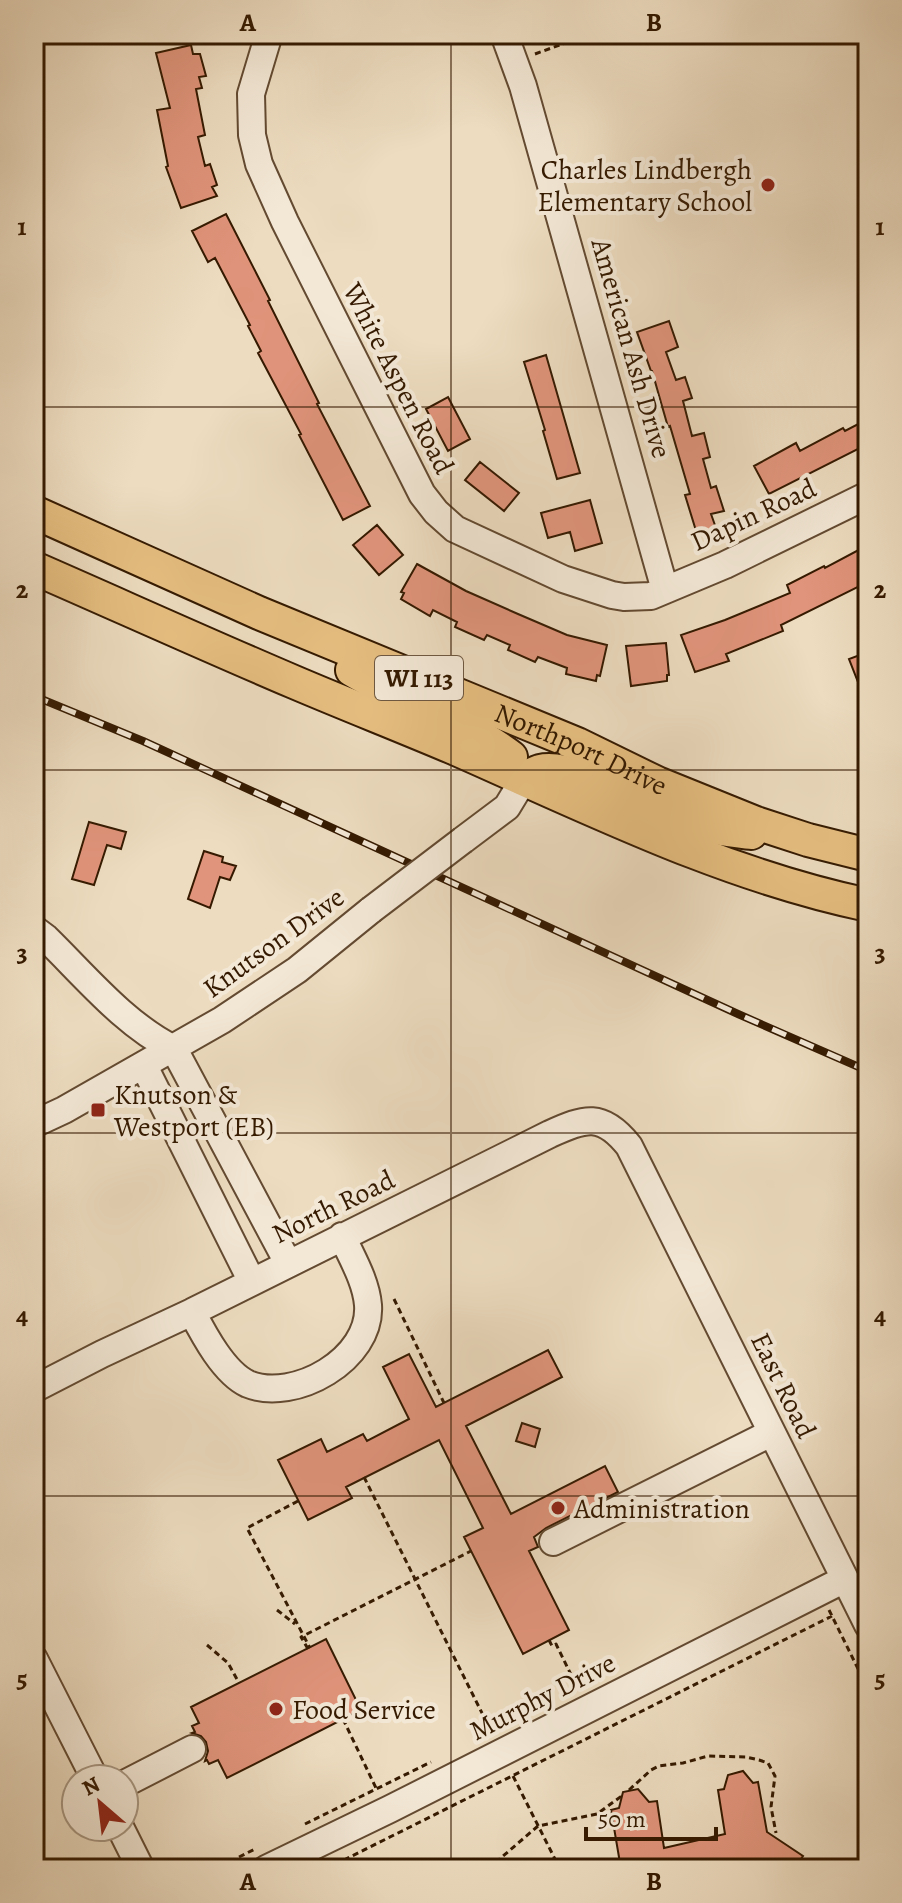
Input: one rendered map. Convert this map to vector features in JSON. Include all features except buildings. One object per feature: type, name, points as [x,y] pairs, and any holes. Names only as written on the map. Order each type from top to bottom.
[{"type":"main road","name":"Northport Drive","points":[[34,512],[259,613],[577,744],[657,783],[756,823],[868,855]]},
{"type":"main road","name":"Northport Drive","points":[[34,568],[682,847],[770,879],[868,905]]},
{"type":"main road","points":[[259,613],[371,681],[474,732],[519,764],[524,779],[543,770],[563,772],[580,777],[658,815],[699,827],[808,840]]},
{"type":"street","name":"White Aspen Road","points":[[269,34],[251,94],[252,135],[259,164],[422,494],[455,529],[563,579],[624,597],[651,596],[665,590]]},
{"type":"street","name":"American Ash Drive","points":[[504,34],[528,101],[665,590]]},
{"type":"street","name":"Dapin Road","points":[[665,590],[725,565],[868,495]]},
{"type":"street","name":"Knutson Drive","points":[[34,1124],[174,1049],[297,970],[507,807],[524,779]]},
{"type":"street","points":[[34,929],[152,1039],[174,1049],[288,1263]]},
{"type":"street","points":[[144,1066],[252,1282]]},
{"type":"street","name":"North Road","points":[[34,1389],[550,1134],[583,1121],[612,1126],[629,1146],[643,1173]]},
{"type":"street","name":"East Road","points":[[643,1173],[868,1625]]},
{"type":"street","points":[[192,1312],[215,1352],[235,1375],[247,1383],[290,1386],[331,1371],[343,1362],[361,1337],[368,1308],[359,1272],[342,1236]]},
{"type":"street","points":[[553,1542],[771,1433]]},
{"type":"street","name":"Murphy Drive","points":[[266,1869],[507,1764],[845,1579]]},
{"type":"street","points":[[34,1659],[87,1763]]},
{"type":"street","points":[[140,1776],[192,1749]]},
{"type":"street","points":[[128,1843],[141,1869]]},
{"type":"path","points":[[535,54],[590,34]]},
{"type":"path","points":[[394,1299],[444,1403]]},
{"type":"path","points":[[364,1477],[560,1869]]},
{"type":"path","points":[[298,1501],[247,1528],[298,1626],[309,1648],[301,1637],[471,1551]]},
{"type":"path","points":[[820,1592],[868,1689]]},
{"type":"path","points":[[277,1610],[298,1626]]},
{"type":"path","points":[[326,1869],[507,1764],[832,1616]]},
{"type":"path","points":[[549,1640],[552,1646],[556,1644],[578,1689]]},
{"type":"path","points":[[207,1645],[228,1663],[239,1683]]},
{"type":"path","points":[[343,1719],[377,1789]]},
{"type":"path","points":[[629,1790],[659,1766],[708,1756],[759,1760],[768,1763],[775,1776],[771,1807],[776,1833]]},
{"type":"path","points":[[488,1869],[538,1826],[597,1814],[623,1795]]},
{"type":"railway","points":[[34,696],[143,741],[868,1071]]},
{"type":"place","name":"Charles Lindbergh Elementary School","points":[[768,185]]},
{"type":"place","name":"Knutson & Westport (EB)","points":[[98,1110]]},
{"type":"place","name":"Administration","points":[[558,1508]]},
{"type":"place","name":"Food Service","points":[[276,1709]]}]
